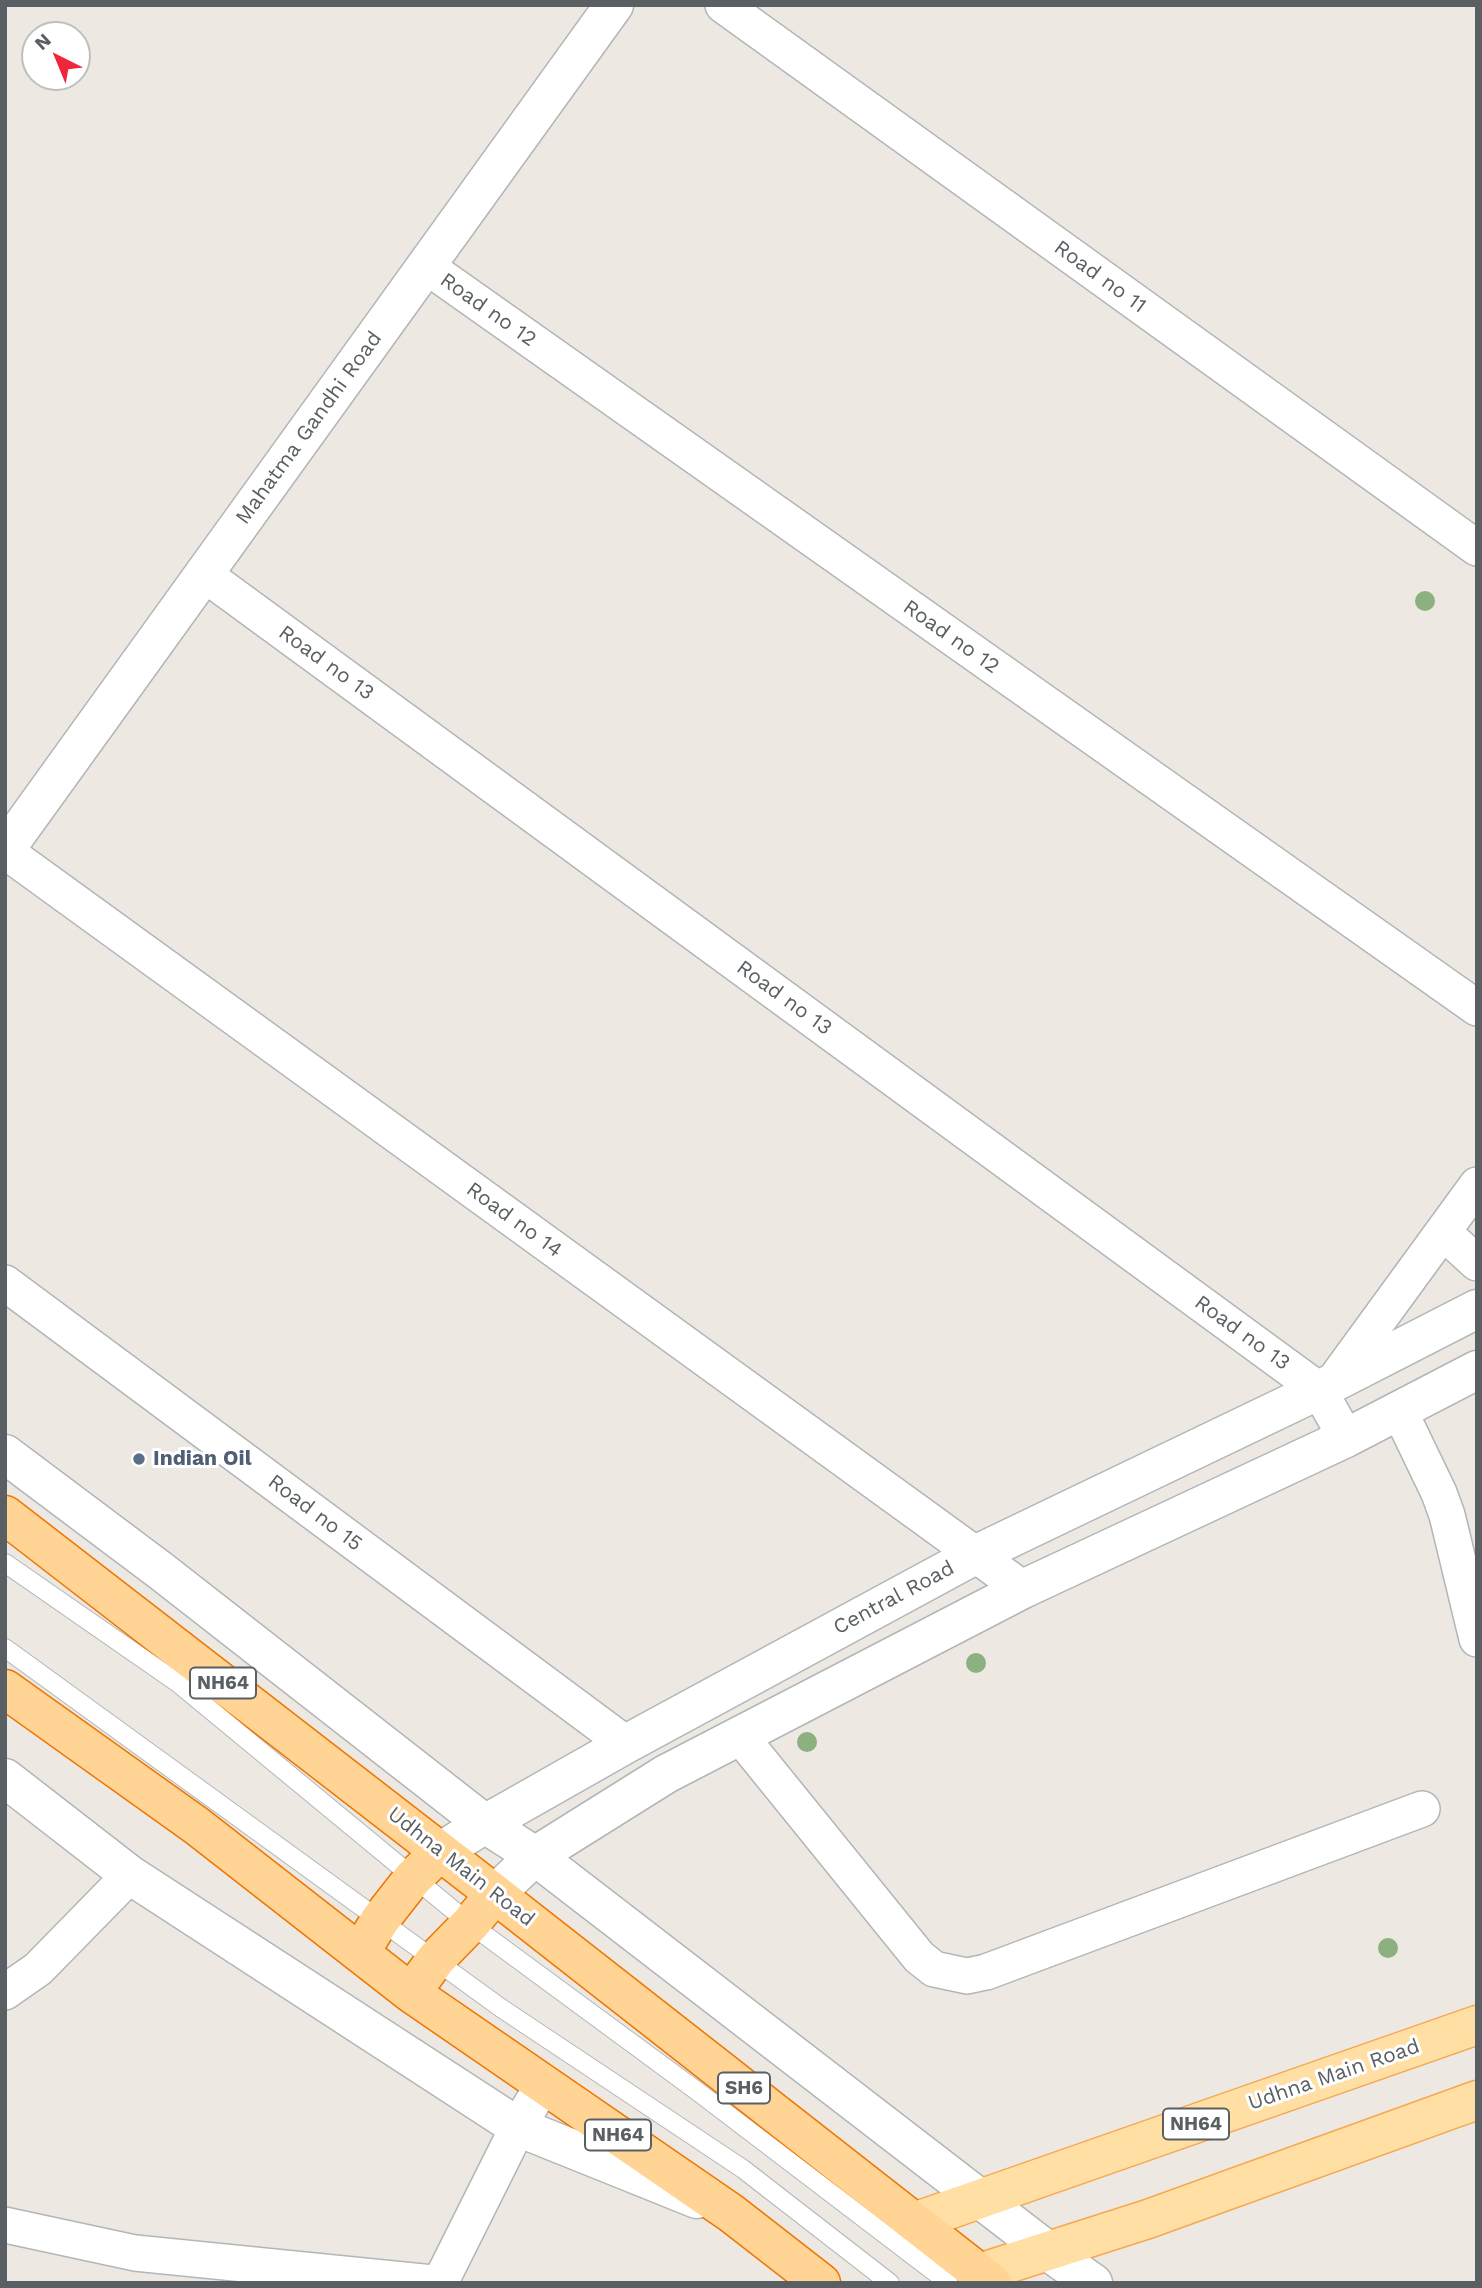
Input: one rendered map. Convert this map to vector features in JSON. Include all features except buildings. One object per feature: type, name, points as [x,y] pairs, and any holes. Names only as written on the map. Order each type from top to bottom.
[{"type":"highway","name":"Udhna Main Road","points":[[5,1515],[914,2222],[974,2279]]},
{"type":"highway","name":"NH64","points":[[5,1689],[197,1826],[411,1993],[731,2213],[821,2283]]},
{"type":"highway","name":"Central Road","points":[[360,1953],[380,1920],[412,1878],[440,1852]]},
{"type":"highway","points":[[411,1993],[436,1959],[495,1894]]},
{"type":"main road","name":"Udhna Main Road","points":[[914,2222],[1477,2025]]},
{"type":"main road","points":[[974,2279],[1477,2100]]},
{"type":"street","name":"Mahatma Gandhi Road","points":[[5,850],[614,5]]},
{"type":"street","name":"Road no 11","points":[[723,5],[1477,548]]},
{"type":"street","name":"Road no 12","points":[[426,266],[1477,1008]]},
{"type":"street","name":"Road no 13","points":[[204,574],[1327,1385],[1346,1438]]},
{"type":"street","name":"Road no 14","points":[[5,850],[1023,1589]]},
{"type":"street","points":[[1327,1385],[1477,1185]]},
{"type":"street","points":[[1443,1232],[1477,1263]]},
{"type":"street","name":"Road no 15","points":[[5,1283],[626,1744]]},
{"type":"street","name":"Central Road","points":[[440,1852],[626,1744],[975,1555],[1327,1385],[1477,1309]]},
{"type":"street","points":[[495,1894],[535,1856],[666,1774],[1023,1589],[1346,1438],[1477,1370]]},
{"type":"street","points":[[1399,1410],[1447,1515],[1477,1639]]},
{"type":"street","points":[[5,1454],[161,1571],[485,1824],[535,1856],[1049,2252],[1093,2283]]},
{"type":"street","points":[[740,1736],[919,1957],[934,1969],[967,1976],[986,1972],[1422,1809]]},
{"type":"street","points":[[5,1779],[130,1875],[518,2127],[731,2213]]},
{"type":"street","points":[[5,1992],[38,1969],[130,1875]]},
{"type":"street","points":[[440,2283],[518,2127],[544,2084]]},
{"type":"street","points":[[5,2225],[135,2253],[433,2283]]},
{"type":"lane","points":[[5,1563],[177,1684],[470,1924],[697,2091],[974,2279]]},
{"type":"lane","points":[[5,1648],[510,2014],[743,2169],[890,2283]]},
{"type":"place","name":"Indian Oil","points":[[139,1459]]}]
